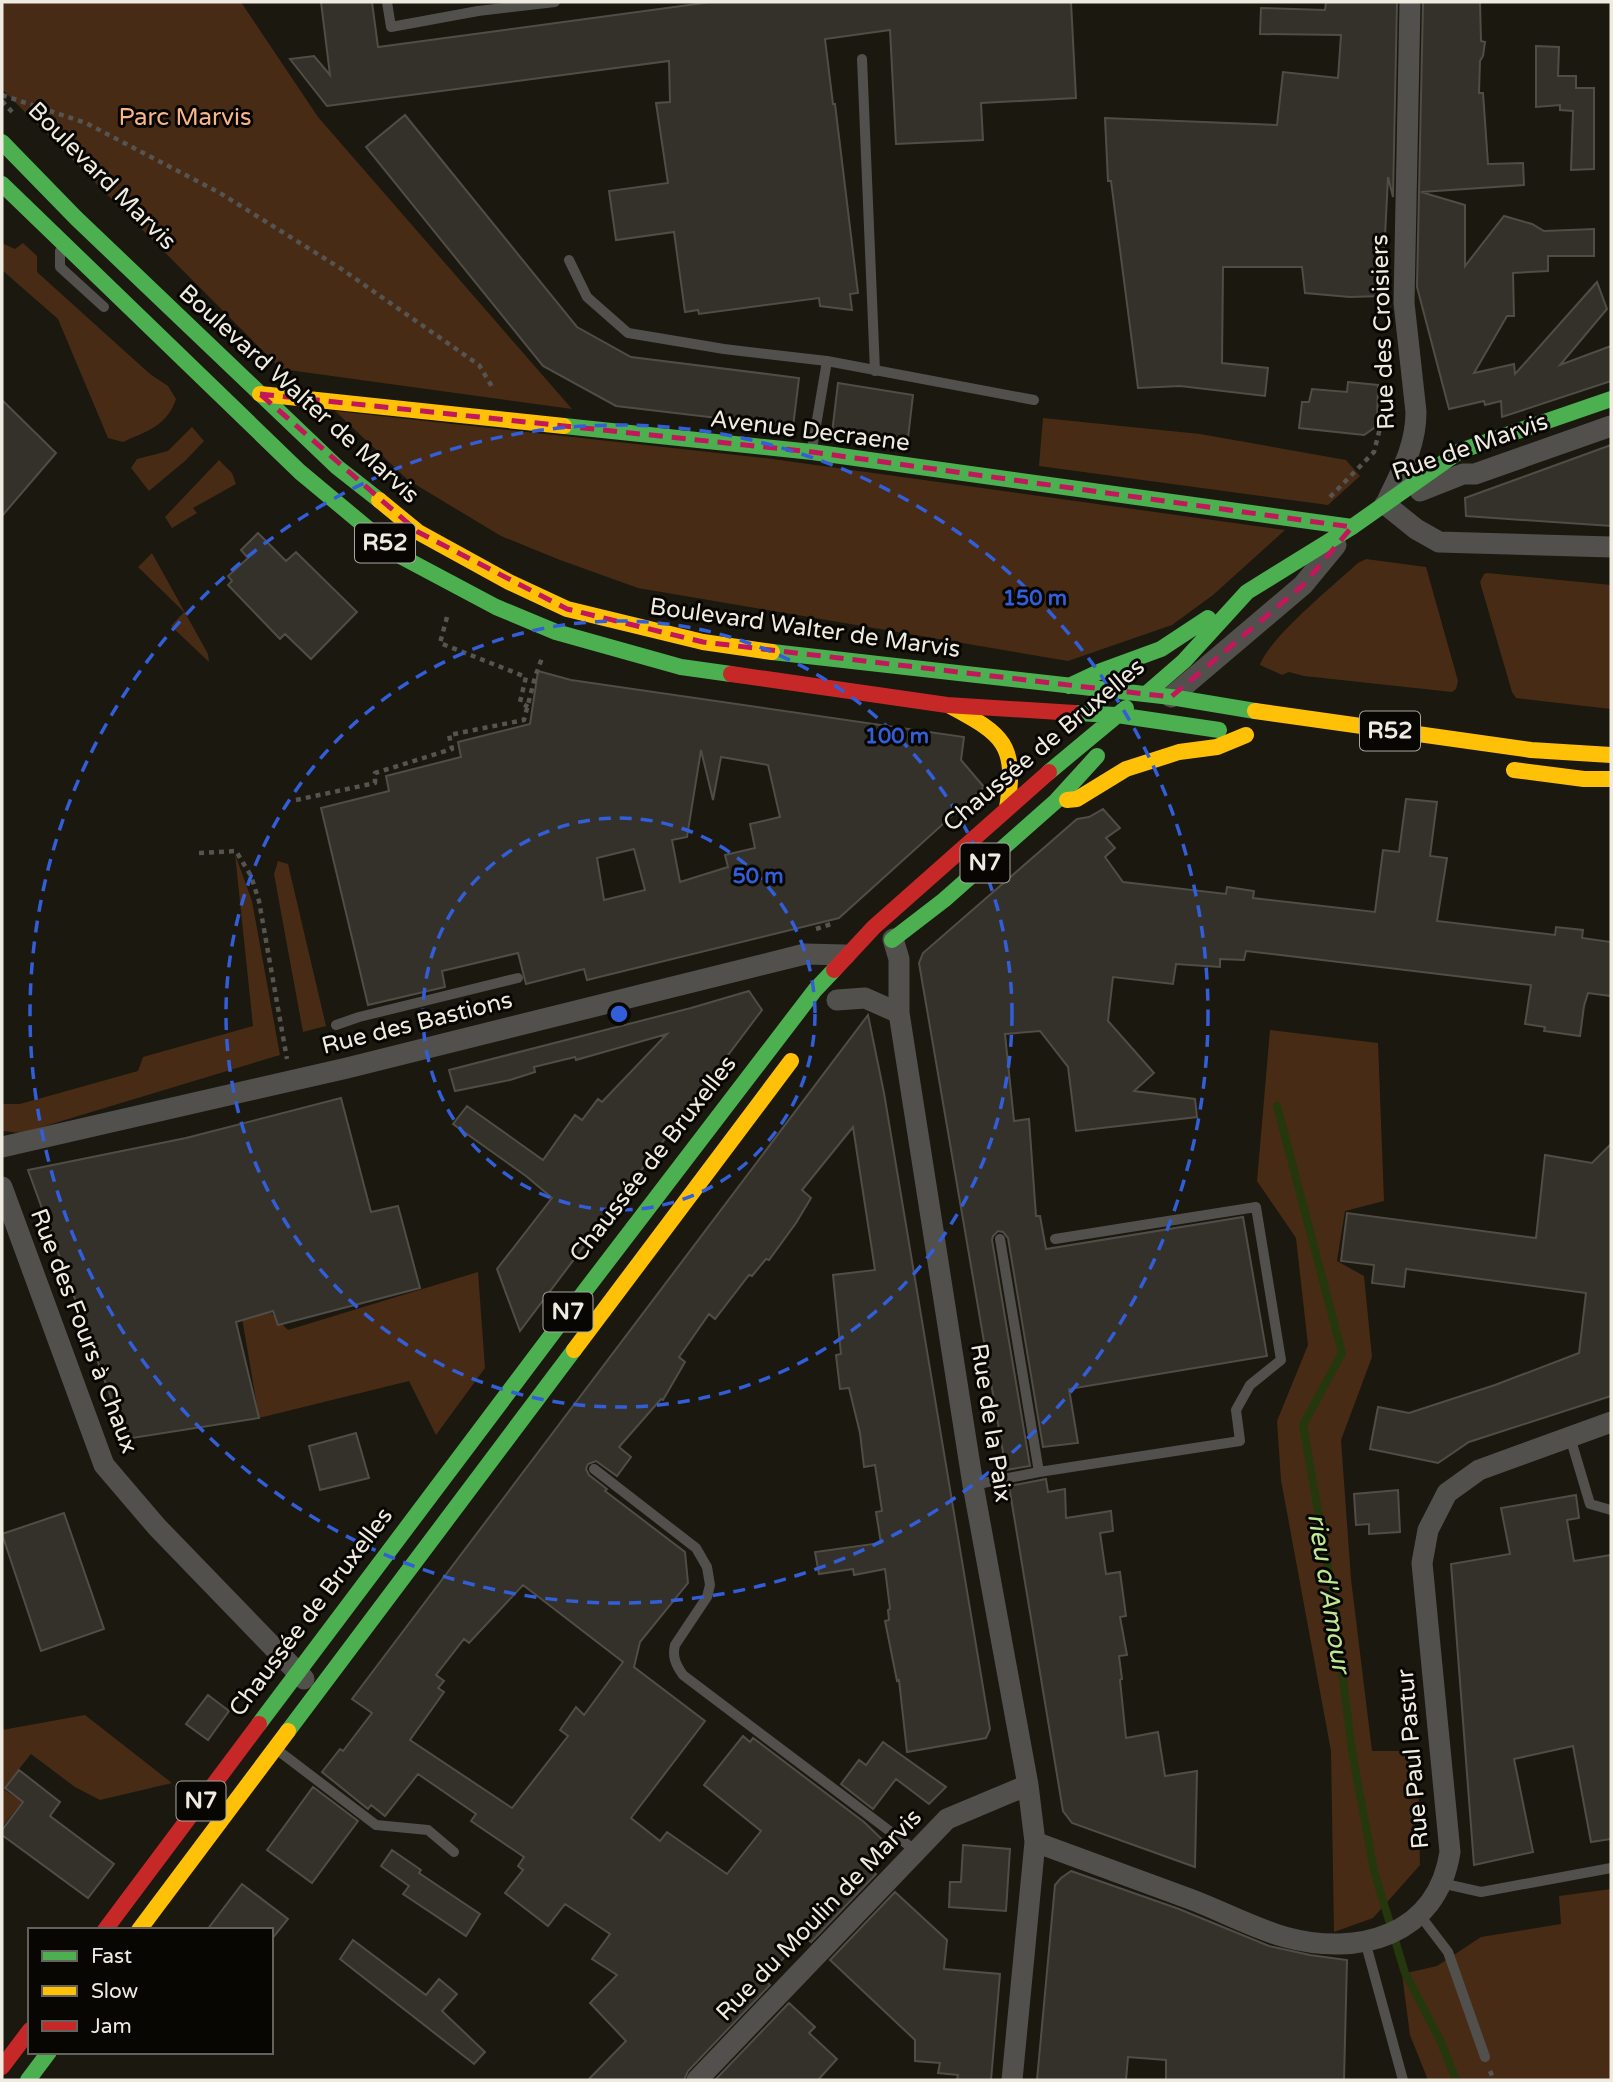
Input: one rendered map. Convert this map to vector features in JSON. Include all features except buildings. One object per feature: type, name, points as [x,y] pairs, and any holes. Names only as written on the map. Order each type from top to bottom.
[{"type":"main road","name":"Boulevard Walter de Marvis","points":[[2,142],[76,218],[337,467],[418,533],[509,582],[567,609],[703,642],[880,666],[1146,694]]},
{"type":"main road","name":"Boulevard Walter de Marvis","points":[[2,184],[300,472],[402,557],[496,607],[556,632],[681,667],[947,705],[1031,708],[1143,718]]},
{"type":"main road","name":"Avenue Decraene","points":[[260,394],[811,452],[1352,527]]},
{"type":"main road","name":"Rue de Marvis","points":[[1385,504],[1460,451],[1611,399]]},
{"type":"main road","name":"Chaussée de Bruxelles","points":[[107,1928],[576,1302],[815,990],[845,956],[874,926],[1007,808],[1184,661],[1247,592],[1385,504]]},
{"type":"main road","points":[[1069,686],[1161,649],[1247,592]]},
{"type":"main road","name":"R52","points":[[1146,694],[1295,718],[1531,750],[1611,755]]},
{"type":"main road","name":"Chaussée de Bruxelles","points":[[888,944],[944,900],[1056,801],[1084,768],[1115,740],[1171,697]]},
{"type":"main road","points":[[947,705],[1000,737],[1007,749],[1013,778],[1007,808]]},
{"type":"main road","name":"R52","points":[[1056,801],[1077,799],[1126,769],[1154,759],[1179,752],[1217,747],[1252,736],[1143,718]]},
{"type":"main road","points":[[1495,768],[1584,779],[1611,779]]},
{"type":"main road","name":"Chaussée de Bruxelles","points":[[140,1928],[798,1052]]},
{"type":"main road","points":[[2,2067],[28,2032]]},
{"type":"main road","points":[[28,2080],[48,2054]]},
{"type":"street","name":"Rue des Croisiers","points":[[1385,504],[1409,457],[1416,429],[1404,315],[1410,2]]},
{"type":"street","name":"Rue de Marvis","points":[[1385,504],[1462,474],[1475,474],[1611,426]]},
{"type":"street","points":[[1385,504],[1416,529],[1439,542],[1611,547]]},
{"type":"street","name":"Chaussée de Bruxelles","points":[[1171,697],[1303,585],[1352,527]]},
{"type":"street","name":"Rue de la Paix","points":[[888,944],[899,959],[899,1013],[974,1485],[1028,1785],[1035,1842],[1012,2080]]},
{"type":"street","name":"Rue des Bastions","points":[[2,1147],[347,1068],[805,954],[845,956]]},
{"type":"street","points":[[839,998],[865,998],[899,1013]]},
{"type":"street","name":"Rue des Fours à Chaux","points":[[2,1186],[104,1465],[157,1527],[318,1691]]},
{"type":"street","name":"Rue Paul Pastur","points":[[1035,1842],[1283,1936],[1325,1944],[1364,1941],[1394,1932],[1419,1914],[1446,1874],[1450,1852],[1422,1563],[1428,1530],[1447,1493],[1479,1470],[1611,1422]]},
{"type":"street","name":"Rue du Moulin de Marvis","points":[[697,2080],[947,1819],[1028,1785]]},
{"type":"lane","points":[[387,2],[391,27],[477,6],[555,2]]},
{"type":"lane","points":[[862,59],[875,371]]},
{"type":"lane","points":[[60,242],[60,267],[116,319]]},
{"type":"lane","points":[[569,260],[587,297],[628,333],[724,349],[827,361],[1034,400]]},
{"type":"lane","points":[[811,452],[827,361]]},
{"type":"lane","points":[[164,362],[187,363]]},
{"type":"lane","points":[[336,1025],[518,978]]},
{"type":"lane","points":[[974,1485],[1039,1472],[1240,1441],[1236,1410],[1250,1385],[1281,1360],[1256,1207],[1055,1239]]},
{"type":"lane","points":[[1000,1239],[1039,1472]]},
{"type":"lane","points":[[1570,1437],[1590,1504],[1611,1510]]},
{"type":"lane","points":[[594,1469],[696,1548],[707,1567],[710,1585],[708,1597],[675,1645],[673,1653],[676,1665],[683,1675],[916,1852]]},
{"type":"lane","points":[[275,1748],[376,1825],[428,1830],[454,1852]]},
{"type":"lane","points":[[1441,1883],[1481,1892],[1611,1868]]},
{"type":"lane","points":[[1419,1914],[1448,1952],[1485,2057]]},
{"type":"lane","points":[[1364,1941],[1403,2080]]},
{"type":"path","points":[[2,95],[86,122],[220,193],[340,268],[479,365],[494,390],[494,419]]},
{"type":"path","name":"Boulevard Marvis","points":[[2,101],[20,120]]},
{"type":"path","points":[[1293,519],[1325,501],[1374,452],[1382,416]]},
{"type":"path","points":[[447,617],[440,643],[526,677],[520,702],[528,708]]},
{"type":"path","points":[[296,800],[374,783],[375,773],[452,749],[449,735],[524,720],[535,677],[547,648]]},
{"type":"path","points":[[200,853],[236,851],[251,876],[259,901],[287,1059]]},
{"type":"path","points":[[803,932],[830,926],[841,918]]},
{"type":"highlighted area","points":[[260,394],[812,452],[1352,527],[1303,585],[1171,697],[703,642],[567,609],[418,532]]},
{"type":"green space","name":"Parc Marvis","points":[[2,2],[241,2],[318,117],[572,409],[281,369],[2,89]]},
{"type":"green space","points":[[2,243],[15,249],[23,243],[37,256],[37,272],[150,374],[168,386],[176,399],[162,422],[123,442],[108,438],[58,319],[2,270]]},
{"type":"green space","points":[[335,411],[765,458],[1285,530],[1213,595],[1172,625],[1068,661],[638,588],[501,536],[408,480]]},
{"type":"green space","points":[[1043,418],[1200,434],[1346,460],[1360,476],[1328,505],[1039,466]]},
{"type":"green space","points":[[192,427],[204,441],[149,491],[131,468],[137,459],[168,451]]},
{"type":"green space","points":[[219,460],[232,473],[236,484],[193,508],[197,513],[172,528],[165,517]]},
{"type":"green space","points":[[152,553],[208,654],[209,662],[171,626],[184,612],[138,567]]},
{"type":"green space","points":[[1366,559],[1426,567],[1458,681],[1452,692],[1304,676],[1289,672],[1282,675],[1260,665],[1289,627],[1358,563]]},
{"type":"green space","points":[[1487,573],[1611,585],[1611,709],[1516,698],[1480,582]]},
{"type":"green space","points":[[235,854],[252,901],[280,1055],[22,1133],[2,1131],[2,1104],[20,1104],[138,1071],[143,1057],[253,1026]]},
{"type":"green space","points":[[278,861],[288,864],[326,1026],[303,1032],[274,874]]},
{"type":"green space","points":[[1270,1030],[1378,1043],[1384,1201],[1345,1211],[1337,1261],[1364,1276],[1372,1357],[1341,1440],[1351,1579],[1372,1751],[1418,1751],[1420,1865],[1373,1918],[1334,1932],[1331,1751],[1281,1480],[1277,1421],[1308,1345],[1296,1238],[1257,1181]]},
{"type":"green space","points":[[478,1272],[485,1368],[436,1435],[409,1381],[259,1418],[242,1318],[271,1313],[288,1330]]},
{"type":"green space","points":[[85,1715],[172,1783],[100,1800],[75,1787],[31,1754],[3,1789],[22,1802],[2,1827],[2,1730]]},
{"type":"green space","points":[[1611,1889],[1611,2080],[1428,2080],[1410,2035],[1402,1974],[1437,1966],[1481,1937],[1561,1924],[1559,1896]]},
{"type":"waterway","name":"rieu d'Amour","points":[[1277,1106],[1342,1353],[1303,1425],[1331,1585],[1352,1751],[1374,1871],[1405,1973],[1440,2040],[1456,2080]]},
{"type":"traffic: fast","points":[[2,142],[76,218],[337,467],[379,500]]},
{"type":"traffic: fast","points":[[2,184],[300,472],[402,557],[496,607],[556,632],[681,667],[731,674]]},
{"type":"traffic: fast","points":[[1146,694],[1184,661],[1247,592],[1352,527],[1460,451],[1611,399]]},
{"type":"traffic: fast","points":[[564,426],[812,452],[1352,527]]},
{"type":"traffic: fast","points":[[1069,686],[1161,649],[1208,618]]},
{"type":"traffic: fast","points":[[772,652],[1171,697],[1255,711]]},
{"type":"traffic: fast","points":[[1049,772],[1126,708]]},
{"type":"traffic: fast","points":[[1075,713],[1117,715],[1219,730]]},
{"type":"traffic: fast","points":[[892,940],[944,900],[1056,801],[1097,756]]},
{"type":"traffic: fast","points":[[259,1724],[568,1313],[815,990],[834,970]]},
{"type":"traffic: fast","points":[[288,1731],[574,1350]]},
{"type":"traffic: fast","points":[[28,2080],[48,2054]]},
{"type":"traffic: slow","points":[[260,394],[564,426]]},
{"type":"traffic: slow","points":[[379,500],[418,532],[509,582],[567,609],[703,642],[772,652]]},
{"type":"traffic: slow","points":[[950,706],[983,725],[1002,744],[1008,755],[1010,769],[1007,808]]},
{"type":"traffic: slow","points":[[1255,711],[1531,750],[1611,755]]},
{"type":"traffic: slow","points":[[1067,800],[1077,799],[1126,769],[1179,752],[1217,747],[1246,735]]},
{"type":"traffic: slow","points":[[1514,770],[1584,779],[1611,779]]},
{"type":"traffic: slow","points":[[574,1350],[791,1061]]},
{"type":"traffic: slow","points":[[140,1928],[288,1731]]},
{"type":"traffic: jam","points":[[731,674],[947,705],[1075,713]]},
{"type":"traffic: jam","points":[[834,970],[874,927],[1049,772]]},
{"type":"traffic: jam","points":[[106,1928],[259,1724]]},
{"type":"traffic: jam","points":[[2,2067],[28,2033]]}]
